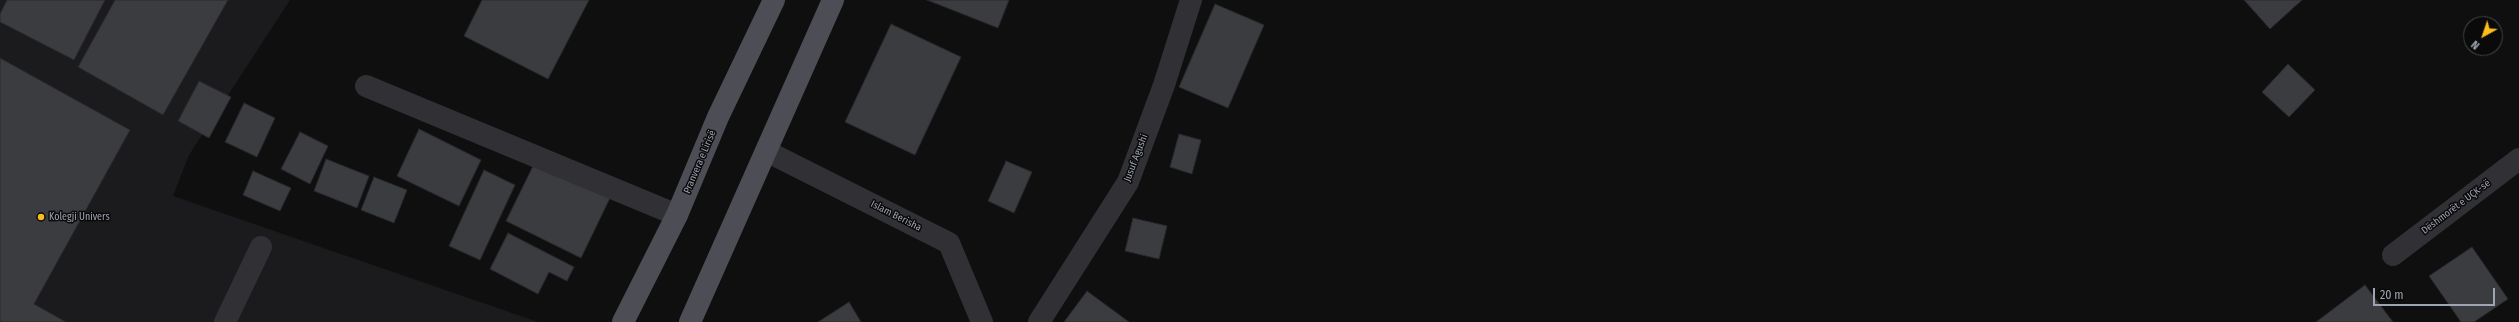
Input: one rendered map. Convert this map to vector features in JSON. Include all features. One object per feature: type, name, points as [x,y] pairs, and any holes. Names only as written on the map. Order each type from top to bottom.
[{"type":"main road","name":"Pranvera e Lirisë","points":[[623,322],[677,215],[718,117],[774,0]]},
{"type":"main road","points":[[690,322],[833,0]]},
{"type":"street","name":"Jusuf Agushi","points":[[1039,322],[1128,182],[1164,85],[1191,0]]},
{"type":"street","points":[[366,86],[677,215]]},
{"type":"street","name":"Islam Berisha","points":[[766,152],[949,243],[982,322]]},
{"type":"street","name":"Dëshmorët e UÇK-së","points":[[2393,255],[2519,159]]},
{"type":"street","points":[[225,322],[261,247]]},
{"type":"shaded area","points":[[0,0],[290,0],[189,155],[173,196],[538,322],[0,322]]},
{"type":"building","points":[[7,0],[105,0],[74,60],[0,22],[0,14]]},
{"type":"building","points":[[115,0],[228,0],[163,115],[78,67]]},
{"type":"building","points":[[482,0],[589,0],[548,79],[464,36]]},
{"type":"building","points":[[927,0],[1009,0],[998,28]]},
{"type":"building","points":[[2244,0],[2302,0],[2270,29]]},
{"type":"building","points":[[1215,4],[1264,25],[1228,108],[1179,87]]},
{"type":"building","points":[[891,24],[961,57],[915,155],[845,122]]},
{"type":"building","name":"Kolegji Univers","points":[[0,58],[130,130],[34,304],[66,322],[0,322]]},
{"type":"building","points":[[2288,64],[2315,90],[2289,117],[2262,92]]},
{"type":"building","points":[[199,81],[231,97],[209,138],[178,121]]},
{"type":"building","points":[[244,103],[275,118],[257,157],[225,142]]},
{"type":"building","points":[[419,129],[481,160],[459,206],[397,176]]},
{"type":"building","points":[[300,132],[328,146],[310,184],[281,169]]},
{"type":"building","points":[[1179,134],[1201,140],[1192,174],[1170,167]]},
{"type":"building","points":[[326,159],[369,176],[357,208],[314,191]]},
{"type":"building","points":[[1006,161],[1032,172],[1014,213],[988,201]]},
{"type":"building","points":[[535,162],[610,198],[581,258],[506,221]]},
{"type":"building","points":[[484,170],[515,185],[480,260],[449,246]]},
{"type":"building","points":[[253,171],[291,188],[280,211],[243,195]]},
{"type":"building","points":[[374,177],[407,190],[394,223],[361,210]]},
{"type":"building","points":[[1133,218],[1167,226],[1159,259],[1125,251]]},
{"type":"building","points":[[508,233],[574,267],[567,281],[549,272],[538,294],[490,269]]},
{"type":"building","points":[[2472,247],[2508,299],[2474,322],[2461,322],[2429,276]]},
{"type":"building","points":[[2365,285],[2393,322],[2316,322]]},
{"type":"building","points":[[1087,291],[1129,322],[1064,322]]},
{"type":"building","points":[[849,302],[861,322],[818,322]]},
{"type":"place","name":"Kolegji Univers","points":[[41,217]]}]
